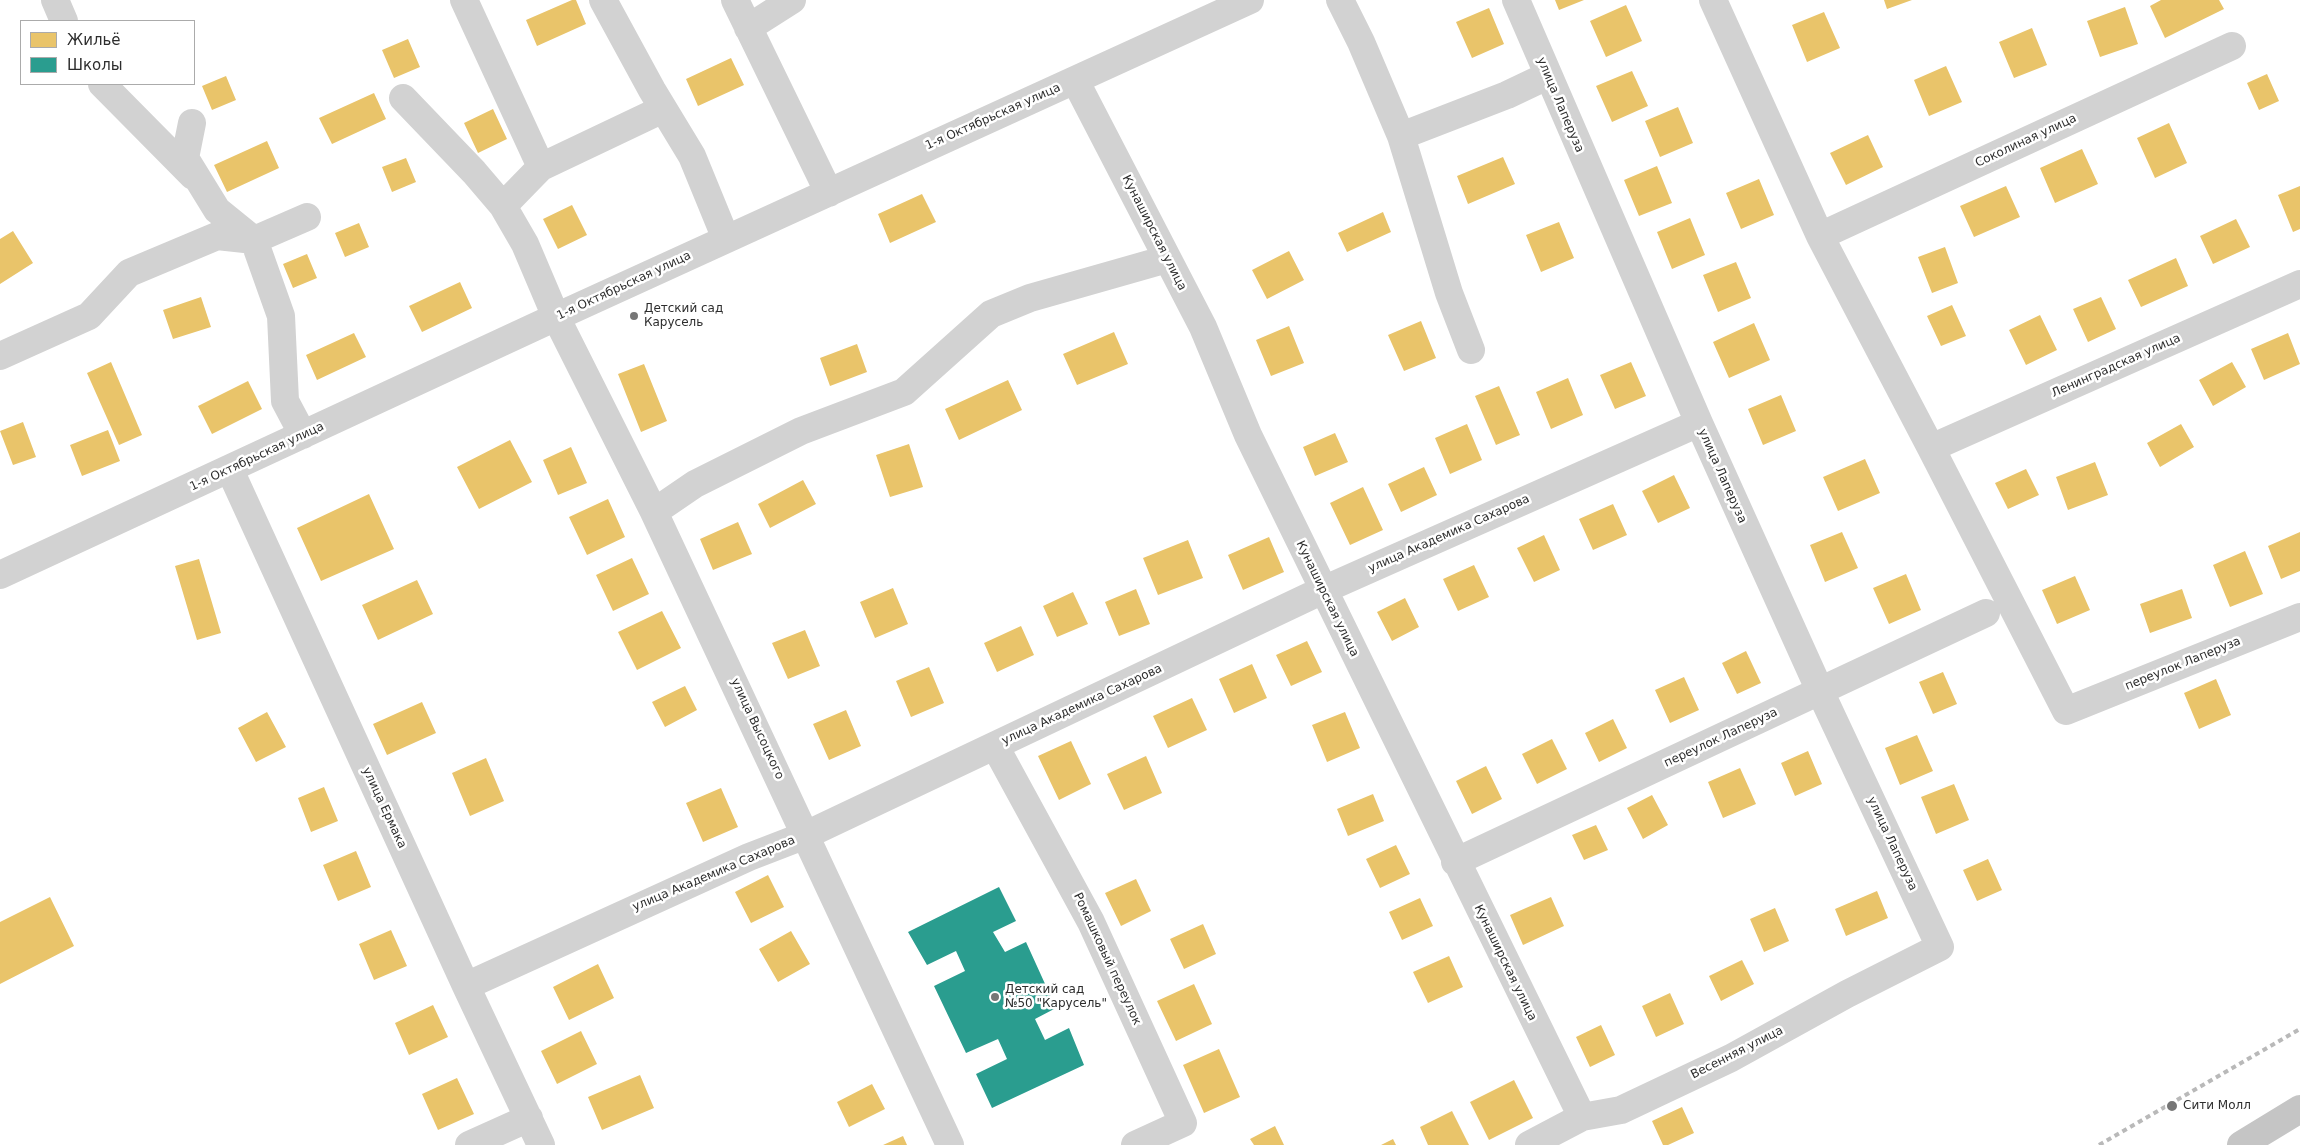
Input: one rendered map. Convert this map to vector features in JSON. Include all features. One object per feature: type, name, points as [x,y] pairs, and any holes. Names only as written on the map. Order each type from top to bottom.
[{"type":"main road","points":[[2241,1145],[2300,1109]]},
{"type":"street","points":[[55,0],[64,20]]},
{"type":"street","points":[[464,0],[541,166]]},
{"type":"street","points":[[603,0],[616,28],[692,156],[726,239]]},
{"type":"street","points":[[735,0],[829,193]]},
{"type":"street","points":[[748,28],[792,0]]},
{"type":"street","points":[[1340,0],[1361,42],[1401,136],[1449,293],[1471,350]]},
{"type":"street","name":"улица Лаперуза","points":[[1516,0],[1547,76],[1699,423],[1820,691],[1940,946]]},
{"type":"street","points":[[1712,0],[1820,236],[1931,448]]},
{"type":"street","name":"1-я Октябрьская улица","points":[[0,575],[230,470],[556,317],[1075,80],[1239,2]]},
{"type":"street","name":"Соколиная улица","points":[[1820,236],[2232,46]]},
{"type":"street","points":[[1401,136],[1507,95],[1547,76]]},
{"type":"street","name":"Кунаширская улица","points":[[1075,80],[1203,327],[1248,435],[1276,489],[1455,862],[1582,1117]]},
{"type":"street","points":[[103,85],[201,184]]},
{"type":"street","name":"улица Высоцкого","points":[[403,98],[474,172],[503,206],[525,244],[556,317],[654,512],[950,1145]]},
{"type":"street","points":[[503,206],[541,166],[663,109]]},
{"type":"street","points":[[192,123],[185,158],[217,210],[254,240],[281,316],[285,401],[303,435]]},
{"type":"street","points":[[0,356],[88,316],[129,273],[217,236],[254,240],[307,218]]},
{"type":"street","points":[[654,512],[695,484],[801,431],[904,392],[946,356],[990,314],[1030,298],[1167,260]]},
{"type":"street","name":"Ленинградская улица","points":[[1931,448],[2300,284]]},
{"type":"street","name":"улица Академика Сахарова","points":[[466,986],[749,857],[806,835],[1323,590],[1699,423]]},
{"type":"street","name":"переулок Лаперуза","points":[[1931,448],[2066,711],[2300,617]]},
{"type":"street","name":"улица Ермака","points":[[230,470],[466,986],[541,1145]]},
{"type":"street","name":"переулок Лаперуза","points":[[1455,862],[1986,613]]},
{"type":"street","name":"Ромашковый переулок","points":[[995,746],[1091,922],[1183,1123],[1135,1145]]},
{"type":"street","name":"Весенняя улица","points":[[1529,1145],[1582,1117],[1621,1110],[1731,1058],[1847,994],[1940,946]]},
{"type":"street","points":[[469,1145],[528,1118]]},
{"type":"building: Жильё","points":[[576,0],[586,24],[537,46],[526,20]]},
{"type":"building: Жильё","points":[[1555,0],[1584,0],[1559,10]]},
{"type":"building: Жильё","points":[[1884,0],[1912,0],[1887,9]]},
{"type":"building: Жильё","points":[[2161,0],[2219,0],[2224,9],[2165,38],[2150,6]]},
{"type":"building: Жильё","points":[[1626,5],[1642,41],[1606,57],[1590,21]]},
{"type":"building: Жильё","points":[[2125,7],[2138,44],[2100,57],[2087,21]]},
{"type":"building: Жильё","points":[[1489,8],[1504,44],[1472,58],[1456,22]]},
{"type":"building: Жильё","points":[[1824,12],[1840,48],[1807,62],[1792,25]]},
{"type":"building: Жильё","points":[[2032,28],[2047,65],[2014,78],[1999,42]]},
{"type":"building: Жильё","points":[[408,39],[420,67],[394,78],[382,50]]},
{"type":"building: Жильё","points":[[731,58],[744,85],[698,106],[686,79]]},
{"type":"building: Жильё","points":[[1946,66],[1962,102],[1929,116],[1914,80]]},
{"type":"building: Жильё","points":[[1632,71],[1648,106],[1612,122],[1596,86]]},
{"type":"building: Жильё","points":[[2267,74],[2279,101],[2259,110],[2247,83]]},
{"type":"building: Жильё","points":[[226,76],[236,100],[212,110],[202,86]]},
{"type":"building: Жильё","points":[[374,93],[386,119],[332,144],[319,118]]},
{"type":"building: Жильё","points":[[1678,107],[1693,143],[1660,157],[1645,121]]},
{"type":"building: Жильё","points":[[493,109],[507,139],[478,153],[464,123]]},
{"type":"building: Жильё","points":[[2169,123],[2187,163],[2155,178],[2137,138]]},
{"type":"building: Жильё","points":[[1868,135],[1883,167],[1846,185],[1830,153]]},
{"type":"building: Жильё","points":[[267,141],[279,168],[227,192],[214,165]]},
{"type":"building: Жильё","points":[[2082,149],[2098,184],[2055,203],[2040,168]]},
{"type":"building: Жильё","points":[[1503,157],[1515,184],[1468,204],[1457,176]]},
{"type":"building: Жильё","points":[[406,158],[416,182],[392,192],[382,167]]},
{"type":"building: Жильё","points":[[1657,166],[1672,203],[1639,216],[1624,180]]},
{"type":"building: Жильё","points":[[1759,179],[1774,215],[1741,229],[1726,193]]},
{"type":"building: Жильё","points":[[2006,186],[2020,217],[1974,237],[1960,206]]},
{"type":"building: Жильё","points":[[2300,186],[2300,229],[2293,232],[2278,195]]},
{"type":"building: Жильё","points":[[922,194],[936,222],[890,243],[878,214]]},
{"type":"building: Жильё","points":[[572,205],[587,235],[558,249],[543,219]]},
{"type":"building: Жильё","points":[[1383,212],[1391,232],[1347,252],[1338,233]]},
{"type":"building: Жильё","points":[[1690,218],[1705,255],[1672,269],[1657,232]]},
{"type":"building: Жильё","points":[[2236,219],[2250,247],[2213,264],[2200,236]]},
{"type":"building: Жильё","points":[[1559,222],[1574,258],[1541,272],[1526,235]]},
{"type":"building: Жильё","points":[[359,223],[369,247],[345,257],[335,233]]},
{"type":"building: Жильё","points":[[13,231],[33,263],[0,284],[0,239]]},
{"type":"building: Жильё","points":[[1945,247],[1958,283],[1932,293],[1918,257]]},
{"type":"building: Жильё","points":[[1289,251],[1304,280],[1267,299],[1252,270]]},
{"type":"building: Жильё","points":[[307,254],[317,278],[293,288],[283,264]]},
{"type":"building: Жильё","points":[[2176,258],[2188,286],[2141,307],[2128,280]]},
{"type":"building: Жильё","points":[[1736,262],[1751,298],[1718,312],[1703,275]]},
{"type":"building: Жильё","points":[[460,282],[472,308],[422,332],[409,306]]},
{"type":"building: Жильё","points":[[201,297],[211,327],[173,339],[163,310]]},
{"type":"building: Жильё","points":[[2101,297],[2116,329],[2088,342],[2073,309]]},
{"type":"building: Жильё","points":[[1952,305],[1966,336],[1941,346],[1927,316]]},
{"type":"building: Жильё","points":[[2040,315],[2057,350],[2026,365],[2009,330]]},
{"type":"building: Жильё","points":[[1421,321],[1436,358],[1404,371],[1388,335]]},
{"type":"building: Жильё","points":[[1754,323],[1770,360],[1729,378],[1713,342]]},
{"type":"building: Жильё","points":[[1289,326],[1304,363],[1271,376],[1256,340]]},
{"type":"building: Жильё","points":[[1114,332],[1128,364],[1077,385],[1063,354]]},
{"type":"building: Жильё","points":[[354,333],[366,357],[317,380],[306,355]]},
{"type":"building: Жильё","points":[[2288,333],[2300,364],[2264,380],[2251,349]]},
{"type":"building: Жильё","points":[[857,344],[867,372],[830,386],[820,358]]},
{"type":"building: Жильё","points":[[111,362],[142,435],[119,445],[87,373]]},
{"type":"building: Жильё","points":[[1631,362],[1646,396],[1615,409],[1600,375]]},
{"type":"building: Жильё","points":[[2232,362],[2246,387],[2213,406],[2199,380]]},
{"type":"building: Жильё","points":[[644,364],[667,421],[641,432],[618,374]]},
{"type":"building: Жильё","points":[[1568,378],[1583,415],[1551,429],[1536,392]]},
{"type":"building: Жильё","points":[[1008,380],[1022,410],[959,440],[945,409]]},
{"type":"building: Жильё","points":[[248,381],[262,409],[212,434],[198,406]]},
{"type":"building: Жильё","points":[[1499,386],[1520,435],[1496,445],[1475,396]]},
{"type":"building: Жильё","points":[[1781,395],[1796,431],[1763,445],[1748,409]]},
{"type":"building: Жильё","points":[[23,422],[36,457],[13,465],[0,431]]},
{"type":"building: Жильё","points":[[1467,424],[1482,460],[1450,474],[1435,438]]},
{"type":"building: Жильё","points":[[2181,424],[2194,447],[2160,467],[2147,443]]},
{"type":"building: Жильё","points":[[108,430],[120,461],[82,476],[70,445]]},
{"type":"building: Жильё","points":[[1335,433],[1348,462],[1315,476],[1303,447]]},
{"type":"building: Жильё","points":[[510,440],[532,482],[479,509],[457,467]]},
{"type":"building: Жильё","points":[[909,444],[923,487],[890,497],[876,455]]},
{"type":"building: Жильё","points":[[571,447],[587,483],[558,495],[543,460]]},
{"type":"building: Жильё","points":[[1865,459],[1880,493],[1838,511],[1823,477]]},
{"type":"building: Жильё","points":[[2095,462],[2108,495],[2068,510],[2056,477]]},
{"type":"building: Жильё","points":[[1424,467],[1437,495],[1401,512],[1388,484]]},
{"type":"building: Жильё","points":[[2026,469],[2039,495],[2008,509],[1995,483]]},
{"type":"building: Жильё","points":[[1674,475],[1690,508],[1658,523],[1642,491]]},
{"type":"building: Жильё","points":[[803,480],[816,504],[770,528],[758,504]]},
{"type":"building: Жильё","points":[[1363,487],[1383,530],[1350,545],[1330,503]]},
{"type":"building: Жильё","points":[[369,494],[394,549],[321,581],[297,528]]},
{"type":"building: Жильё","points":[[608,499],[625,537],[587,555],[569,517]]},
{"type":"building: Жильё","points":[[1613,504],[1627,535],[1593,550],[1579,519]]},
{"type":"building: Жильё","points":[[738,522],[752,554],[713,570],[700,539]]},
{"type":"building: Жильё","points":[[1842,532],[1858,568],[1825,582],[1810,545]]},
{"type":"building: Жильё","points":[[2300,532],[2300,571],[2281,579],[2268,546]]},
{"type":"building: Жильё","points":[[1544,535],[1560,570],[1534,582],[1517,548]]},
{"type":"building: Жильё","points":[[1269,537],[1284,572],[1243,590],[1228,555]]},
{"type":"building: Жильё","points":[[1188,540],[1203,578],[1158,595],[1143,558]]},
{"type":"building: Жильё","points":[[2245,551],[2263,594],[2230,607],[2213,565]]},
{"type":"building: Жильё","points":[[632,558],[649,594],[613,611],[596,575]]},
{"type":"building: Жильё","points":[[199,559],[221,633],[197,640],[175,566]]},
{"type":"building: Жильё","points":[[1474,565],[1489,597],[1458,611],[1443,579]]},
{"type":"building: Жильё","points":[[1906,574],[1921,610],[1889,624],[1873,588]]},
{"type":"building: Жильё","points":[[2075,576],[2090,610],[2057,624],[2042,590]]},
{"type":"building: Жильё","points":[[417,580],[433,614],[378,640],[362,605]]},
{"type":"building: Жильё","points":[[893,588],[908,624],[875,638],[860,602]]},
{"type":"building: Жильё","points":[[1136,589],[1150,624],[1119,636],[1105,602]]},
{"type":"building: Жильё","points":[[2182,589],[2192,618],[2150,633],[2140,604]]},
{"type":"building: Жильё","points":[[1073,592],[1088,624],[1057,637],[1043,606]]},
{"type":"building: Жильё","points":[[1405,598],[1419,627],[1392,641],[1377,612]]},
{"type":"building: Жильё","points":[[662,611],[681,648],[637,670],[618,632]]},
{"type":"building: Жильё","points":[[1021,626],[1034,655],[997,672],[984,643]]},
{"type":"building: Жильё","points":[[805,630],[820,666],[788,679],[772,643]]},
{"type":"building: Жильё","points":[[1307,641],[1322,672],[1291,686],[1276,655]]},
{"type":"building: Жильё","points":[[1746,651],[1761,683],[1737,694],[1722,663]]},
{"type":"building: Жильё","points":[[1252,664],[1267,698],[1234,713],[1219,679]]},
{"type":"building: Жильё","points":[[929,667],[944,703],[911,717],[896,681]]},
{"type":"building: Жильё","points":[[1943,672],[1957,704],[1933,714],[1919,682]]},
{"type":"building: Жильё","points":[[1684,677],[1699,710],[1670,723],[1655,690]]},
{"type":"building: Жильё","points":[[2216,679],[2231,715],[2199,729],[2184,693]]},
{"type":"building: Жильё","points":[[685,686],[697,710],[665,727],[652,702]]},
{"type":"building: Жильё","points":[[1192,698],[1207,730],[1168,748],[1153,716]]},
{"type":"building: Жильё","points":[[422,702],[436,733],[387,755],[373,724]]},
{"type":"building: Жильё","points":[[846,710],[861,746],[829,760],[813,724]]},
{"type":"building: Жильё","points":[[267,712],[286,747],[256,762],[238,728]]},
{"type":"building: Жильё","points":[[1345,712],[1360,748],[1327,762],[1312,725]]},
{"type":"building: Жильё","points":[[1613,719],[1627,748],[1599,762],[1585,733]]},
{"type":"building: Жильё","points":[[1917,735],[1933,771],[1900,785],[1885,748]]},
{"type":"building: Жильё","points":[[1552,739],[1567,769],[1537,784],[1522,754]]},
{"type":"building: Жильё","points":[[1071,741],[1091,784],[1059,800],[1038,756]]},
{"type":"building: Жильё","points":[[1808,751],[1822,784],[1795,796],[1781,763]]},
{"type":"building: Жильё","points":[[1146,756],[1162,793],[1124,810],[1107,774]]},
{"type":"building: Жильё","points":[[486,758],[504,801],[470,816],[452,773]]},
{"type":"building: Жильё","points":[[1486,766],[1502,799],[1472,814],[1456,781]]},
{"type":"building: Жильё","points":[[1740,768],[1756,804],[1723,818],[1708,782]]},
{"type":"building: Жильё","points":[[1954,784],[1969,820],[1936,834],[1921,797]]},
{"type":"building: Жильё","points":[[324,787],[338,821],[311,832],[298,798]]},
{"type":"building: Жильё","points":[[721,788],[738,827],[703,842],[686,803]]},
{"type":"building: Жильё","points":[[1373,794],[1384,821],[1348,836],[1337,809]]},
{"type":"building: Жильё","points":[[1652,795],[1668,825],[1643,839],[1627,808]]},
{"type":"building: Жильё","points":[[1596,825],[1608,850],[1584,860],[1572,835]]},
{"type":"building: Жильё","points":[[1396,845],[1410,874],[1380,888],[1366,859]]},
{"type":"building: Жильё","points":[[356,851],[371,887],[338,901],[323,865]]},
{"type":"building: Жильё","points":[[1988,859],[2002,890],[1977,901],[1963,870]]},
{"type":"building: Жильё","points":[[768,875],[784,907],[751,923],[735,892]]},
{"type":"building: Жильё","points":[[1136,879],[1151,911],[1121,926],[1105,893]]},
{"type":"building: Жильё","points":[[1877,891],[1888,918],[1846,936],[1835,909]]},
{"type":"building: Жильё","points":[[50,897],[74,946],[0,984],[0,922]]},
{"type":"building: Жильё","points":[[1551,897],[1564,926],[1523,945],[1510,915]]},
{"type":"building: Жильё","points":[[1420,898],[1433,926],[1402,940],[1389,912]]},
{"type":"building: Жильё","points":[[1775,908],[1789,941],[1764,952],[1750,919]]},
{"type":"building: Жильё","points":[[1203,924],[1216,954],[1184,969],[1170,939]]},
{"type":"building: Жильё","points":[[391,930],[407,966],[374,980],[359,944]]},
{"type":"building: Жильё","points":[[791,931],[810,964],[778,982],[759,949]]},
{"type":"building: Жильё","points":[[1449,956],[1463,987],[1428,1003],[1413,972]]},
{"type":"building: Жильё","points":[[1742,960],[1754,984],[1721,1001],[1709,976]]},
{"type":"building: Жильё","points":[[598,964],[614,998],[569,1020],[553,987]]},
{"type":"building: Жильё","points":[[1194,984],[1212,1024],[1176,1041],[1157,1001]]},
{"type":"building: Жильё","points":[[1670,993],[1684,1024],[1656,1037],[1642,1006]]},
{"type":"building: Жильё","points":[[433,1005],[448,1037],[409,1055],[395,1023]]},
{"type":"building: Жильё","points":[[1601,1025],[1615,1055],[1590,1067],[1576,1037]]},
{"type":"building: Жильё","points":[[581,1031],[597,1064],[557,1084],[541,1051]]},
{"type":"building: Жильё","points":[[1219,1049],[1240,1097],[1204,1113],[1183,1065]]},
{"type":"building: Жильё","points":[[640,1075],[654,1108],[602,1130],[588,1097]]},
{"type":"building: Жильё","points":[[457,1078],[474,1114],[438,1130],[422,1094]]},
{"type":"building: Жильё","points":[[1514,1080],[1533,1118],[1489,1140],[1470,1102]]},
{"type":"building: Жильё","points":[[872,1084],[885,1109],[849,1127],[837,1102]]},
{"type":"building: Жильё","points":[[1682,1107],[1694,1133],[1668,1145],[1663,1145],[1652,1121]]},
{"type":"building: Жильё","points":[[1452,1111],[1469,1145],[1428,1145],[1420,1127]]},
{"type":"building: Жильё","points":[[1275,1126],[1284,1145],[1254,1145],[1250,1139]]},
{"type":"building: Жильё","points":[[903,1136],[907,1145],[883,1145]]},
{"type":"building: Жильё","points":[[1393,1139],[1396,1145],[1381,1145]]},
{"type":"building: Школы","name":"Детский сад №50 \"Карусель\"","points":[[999,887],[1016,921],[993,932],[1005,952],[1026,942],[1056,1008],[1035,1019],[1045,1040],[1069,1028],[1084,1065],[992,1108],[976,1074],[1007,1059],[998,1039],[966,1053],[934,986],[965,971],[956,951],[927,965],[908,932]]},
{"type":"railway","points":[[2099,1145],[2300,1029]]},
{"type":"place","name":"Детский сад Карусель","points":[[634,316]]},
{"type":"place","name":"Детский сад №50 \"Карусель\"","points":[[995,997]]},
{"type":"place","name":"Сити Молл","points":[[2172,1106]]}]
